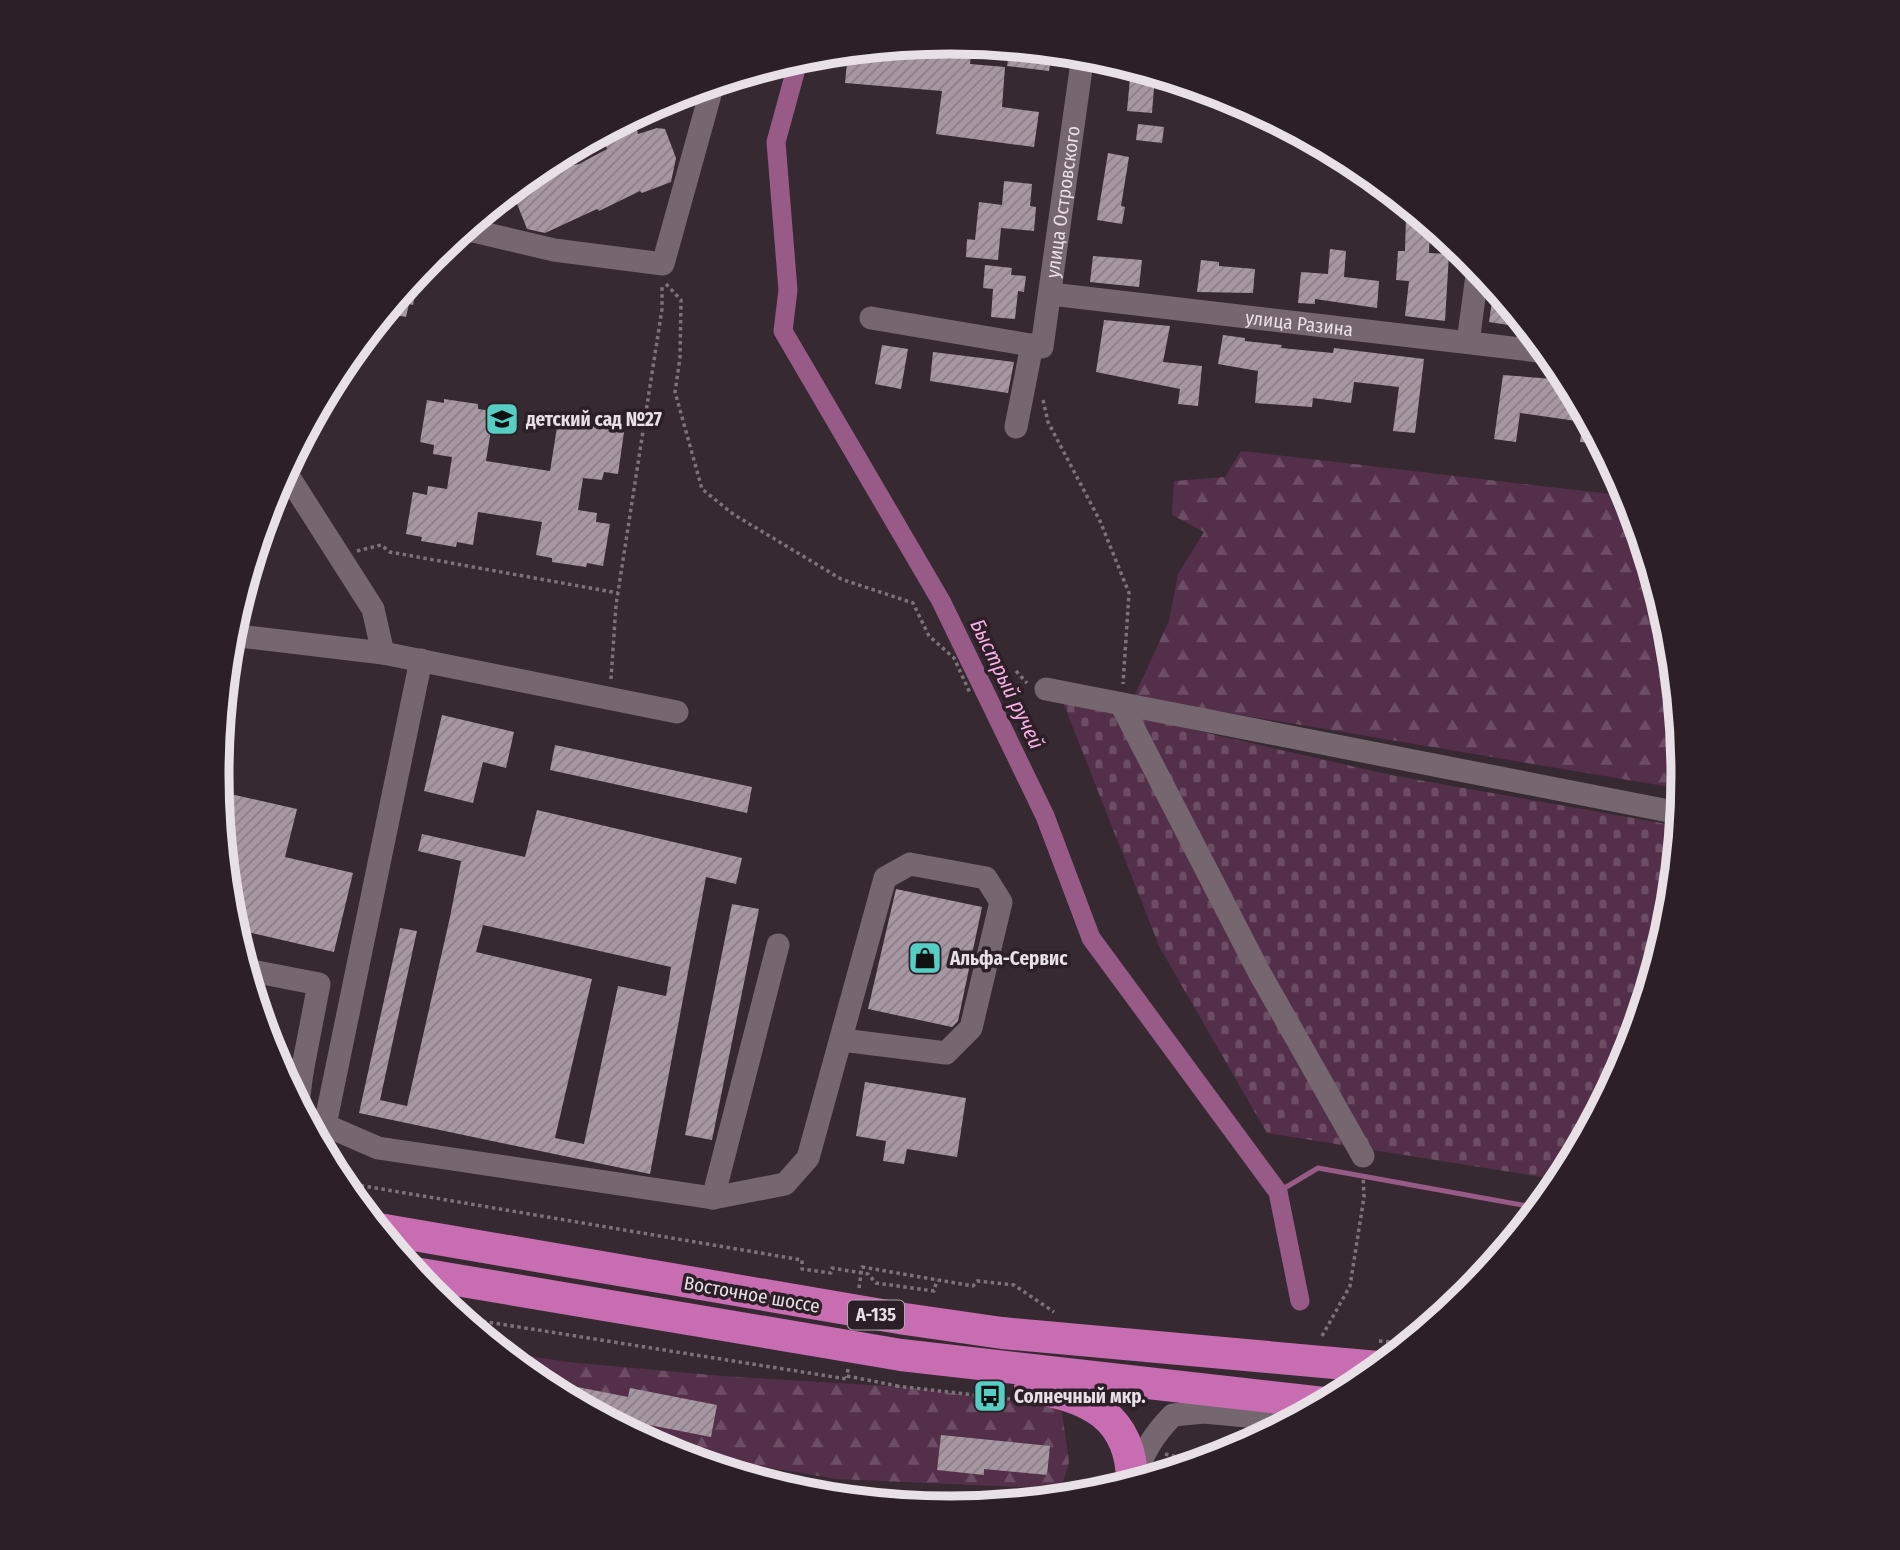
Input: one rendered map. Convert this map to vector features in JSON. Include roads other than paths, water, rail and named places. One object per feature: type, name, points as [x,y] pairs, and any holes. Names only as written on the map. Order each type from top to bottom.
[{"type":"highway","name":"Восточное шоссе","points":[[392,1231],[917,1321],[1002,1333],[1362,1366]]},
{"type":"highway","name":"Восточное шоссе","points":[[432,1276],[929,1359],[1308,1400]]},
{"type":"highway","points":[[929,1359],[956,1373],[1010,1385],[1059,1391],[1105,1414],[1122,1434],[1132,1458],[1133,1472]]},
{"type":"street","name":"улица Островского","points":[[1016,427],[1027,372],[1051,293],[1081,66]]},
{"type":"street","points":[[477,232],[554,250],[663,264],[710,96]]},
{"type":"street","points":[[1468,342],[1476,283]]},
{"type":"street","name":"улица Разина","points":[[1051,293],[1532,350]]},
{"type":"street","points":[[871,318],[1037,346]]},
{"type":"street","points":[[292,482],[373,609],[383,653]]},
{"type":"street","points":[[243,636],[383,653],[677,712]]},
{"type":"street","points":[[317,1118],[421,660]]},
{"type":"street","points":[[1046,689],[1669,811]]},
{"type":"street","points":[[1121,704],[1259,972],[1363,1156]]},
{"type":"street","points":[[321,1125],[378,1148],[713,1198],[785,1184],[807,1158],[885,878],[910,864],[986,878],[1001,902],[971,1028],[946,1053],[842,1040]]},
{"type":"street","points":[[713,1198],[778,945]]},
{"type":"street","points":[[257,972],[318,984],[300,1086]]},
{"type":"street","points":[[293,1070],[302,1072]]},
{"type":"street","points":[[1144,1469],[1156,1454],[1173,1415],[1204,1412],[1274,1418]]},
{"type":"waterway","name":"Быстрый ручей","points":[[795,71],[776,142],[788,290],[783,331],[941,601],[1045,816],[1091,938],[1278,1192],[1300,1301]]},
{"type":"waterway","points":[[1278,1192],[1318,1168],[1527,1206]]},
{"type":"place","name":"детский сад №27","points":[[502,419]]},
{"type":"place","name":"Альфа-Сервис","points":[[925,958]]},
{"type":"place","name":"Солнечный мкр.","points":[[990,1396]]}]
